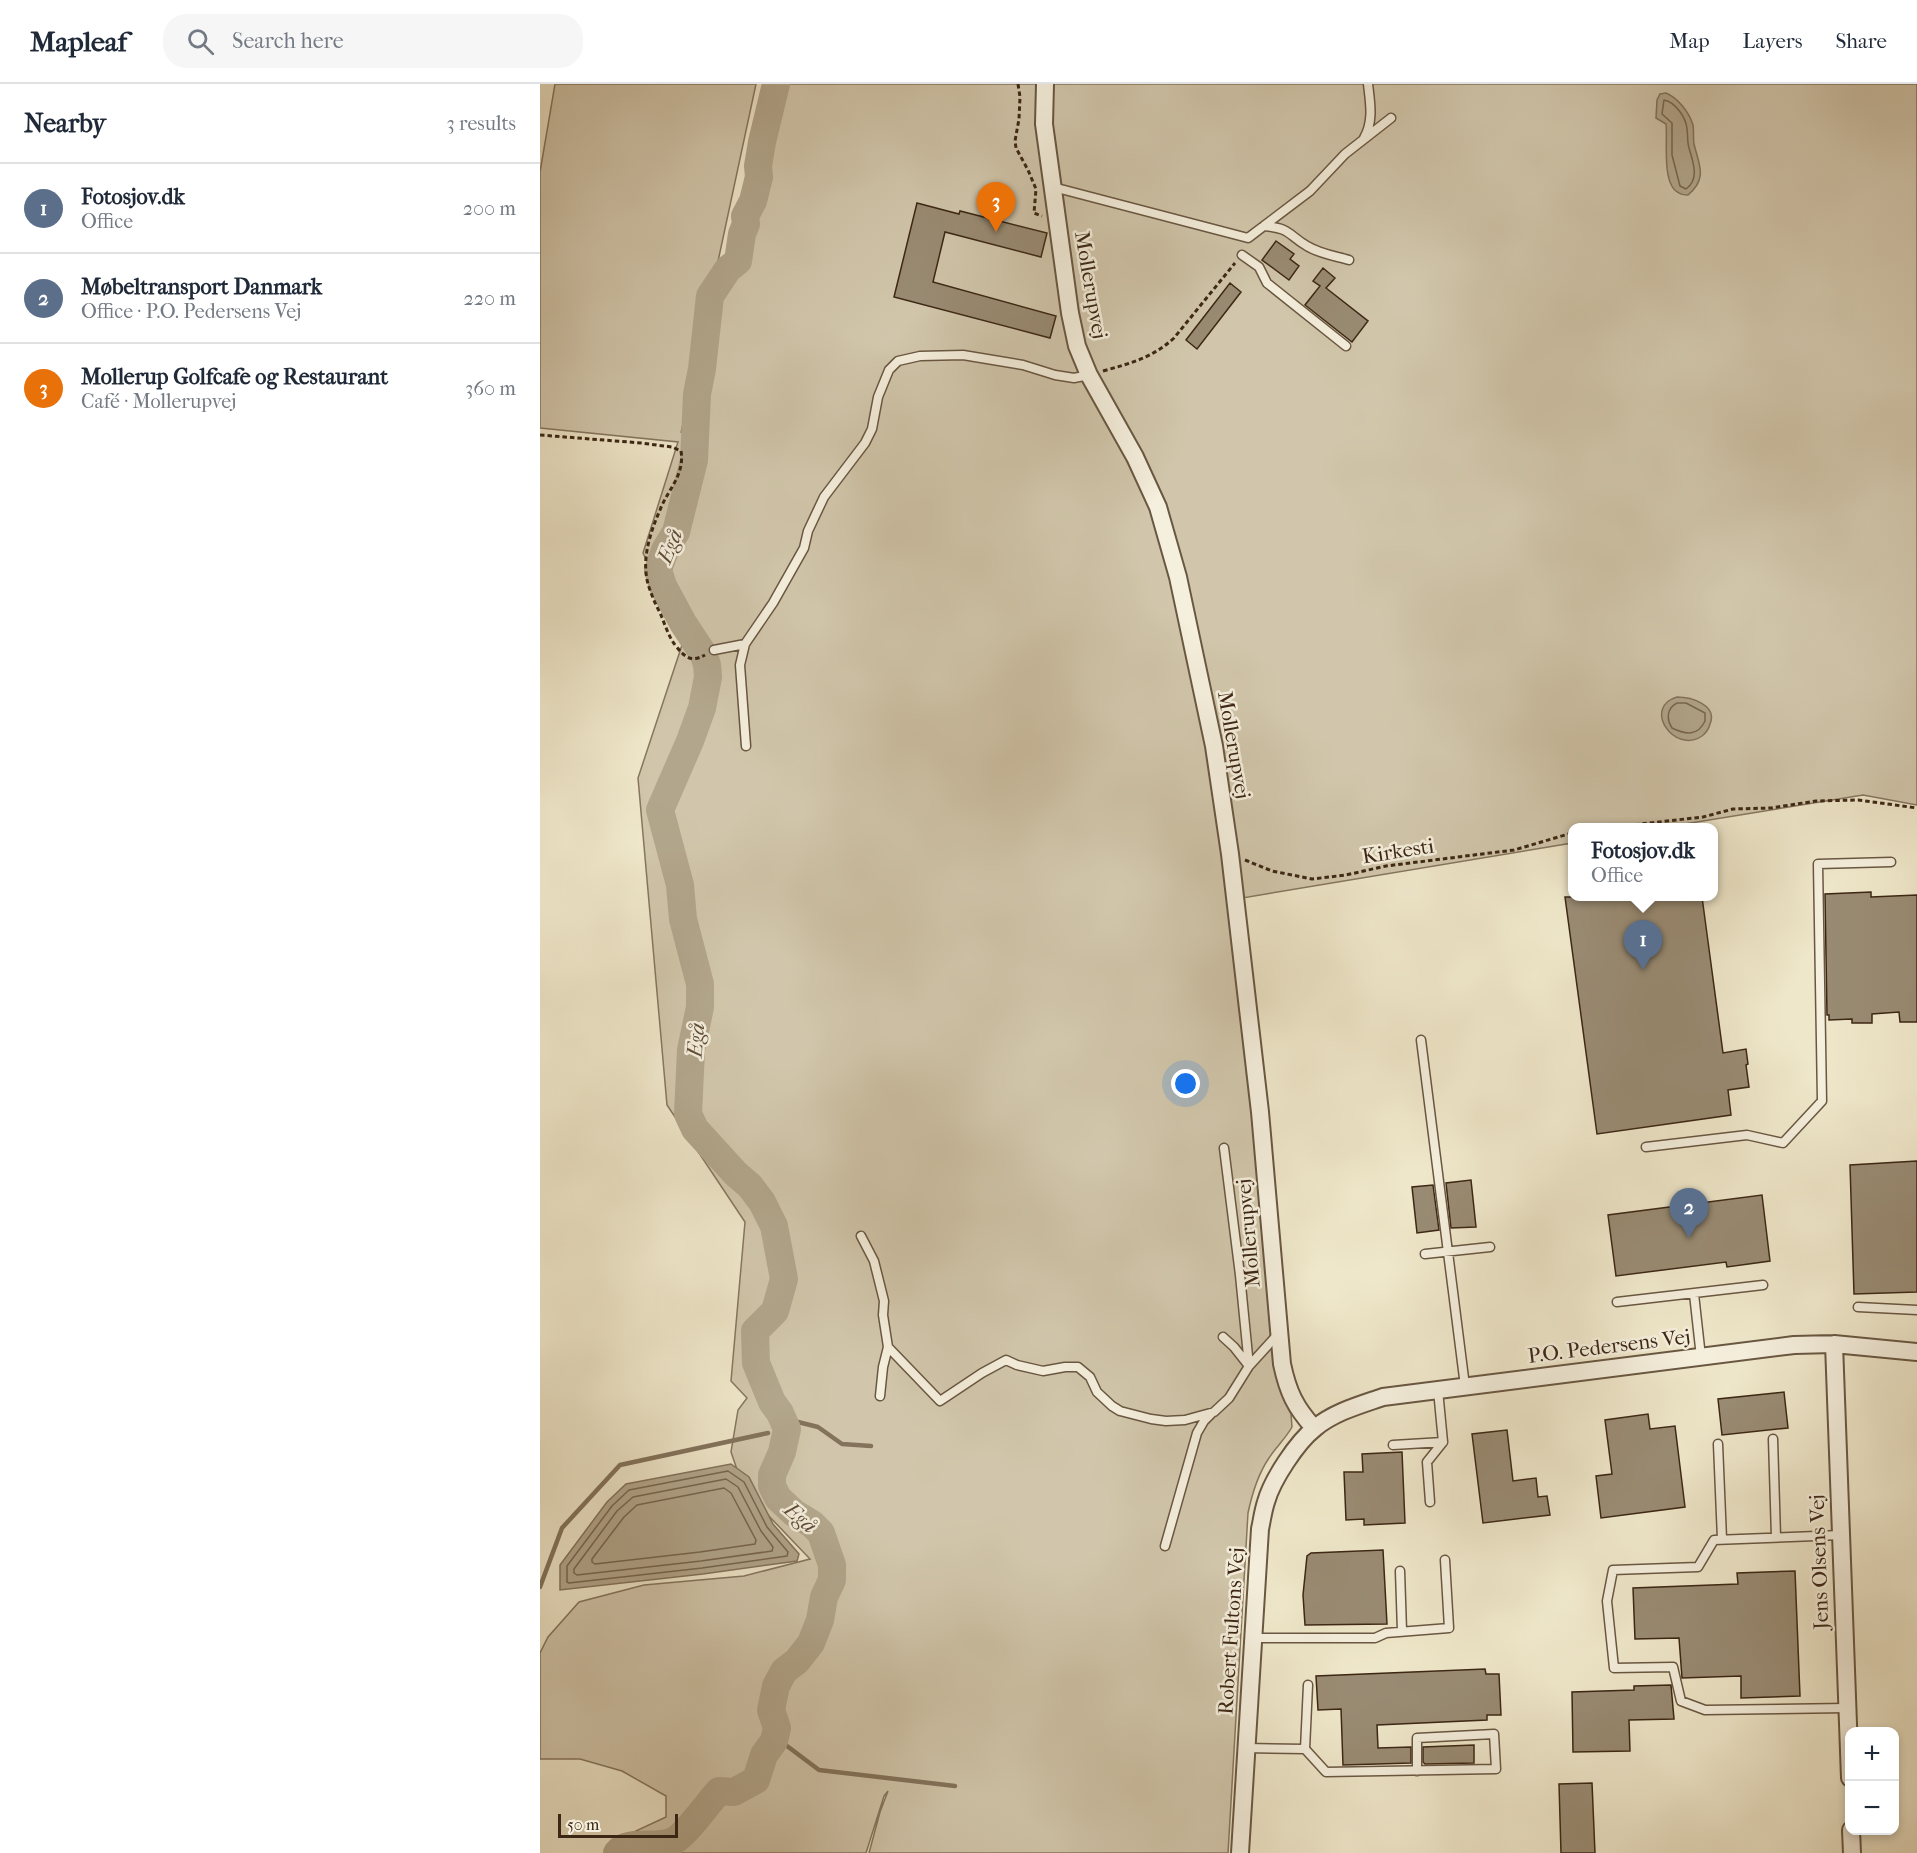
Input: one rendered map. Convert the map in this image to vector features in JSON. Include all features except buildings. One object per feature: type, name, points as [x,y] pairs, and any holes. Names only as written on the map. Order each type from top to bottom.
[{"type":"street","name":"Mollerupvej","points":[[1044,84],[1044,123],[1070,313],[1077,346],[1089,375],[1135,457],[1158,507],[1178,576],[1214,746],[1230,854],[1260,1112],[1282,1364],[1291,1398],[1299,1412],[1314,1428]]},
{"type":"street","name":"P.O. Pedersens Vej","points":[[1314,1428],[1346,1409],[1383,1397],[1465,1386],[1794,1345],[1834,1344],[1917,1352]]},
{"type":"street","name":"Jens Olsens Vej","points":[[1834,1344],[1848,1727]]},
{"type":"street","name":"Robert Fultons Vej","points":[[1240,1853],[1260,1529],[1266,1500],[1279,1473],[1314,1428]]},
{"type":"street","points":[[1851,1835],[1852,1853]]},
{"type":"lane","points":[[1362,141],[1370,125],[1368,84]]},
{"type":"lane","points":[[1053,187],[1248,238],[1310,191],[1345,154],[1390,118]]},
{"type":"lane","points":[[1264,226],[1278,227],[1291,233],[1307,246],[1328,255],[1349,260]]},
{"type":"lane","points":[[1242,255],[1259,267],[1268,283],[1346,346]]},
{"type":"lane","points":[[746,746],[740,665],[745,644],[773,603],[804,548],[808,531],[824,497],[865,443],[872,429],[883,382],[890,369],[898,361],[920,356],[963,355],[1002,361],[1055,375],[1074,378],[1089,375]]},
{"type":"lane","points":[[714,650],[745,644]]},
{"type":"lane","points":[[1646,1147],[1747,1135],[1783,1143],[1822,1101],[1818,864],[1892,862]]},
{"type":"lane","points":[[1421,1040],[1465,1386]]},
{"type":"lane","points":[[1224,1148],[1249,1366]]},
{"type":"lane","points":[[861,1236],[874,1261],[884,1301],[883,1315],[888,1347],[880,1396]]},
{"type":"lane","points":[[1425,1254],[1490,1247]]},
{"type":"lane","points":[[1617,1302],[1763,1285]]},
{"type":"lane","points":[[1694,1294],[1701,1358]]},
{"type":"lane","points":[[1858,1307],[1917,1310]]},
{"type":"lane","points":[[1164,1546],[1197,1434],[1204,1421],[1229,1398],[1249,1366],[1279,1333]]},
{"type":"lane","points":[[1222,1337],[1234,1347],[1249,1366]]},
{"type":"lane","points":[[888,1347],[940,1401],[1006,1360],[1043,1371],[1078,1367],[1090,1377],[1097,1392],[1112,1406],[1120,1411],[1151,1419],[1185,1420],[1214,1412]]},
{"type":"lane","points":[[1430,1502],[1427,1462],[1443,1442],[1438,1390]]},
{"type":"lane","points":[[1773,1439],[1776,1537]]},
{"type":"lane","points":[[1393,1444],[1443,1442]]},
{"type":"lane","points":[[1718,1444],[1722,1539]]},
{"type":"lane","points":[[1841,1535],[1714,1540],[1698,1567],[1613,1570],[1607,1601],[1614,1668],[1673,1667],[1681,1701],[1705,1710],[1847,1708]]},
{"type":"lane","points":[[1252,1638],[1375,1638],[1386,1633],[1449,1628],[1445,1560]]},
{"type":"lane","points":[[1400,1571],[1402,1631]]},
{"type":"lane","points":[[1308,1685],[1305,1749],[1326,1772],[1417,1771],[1496,1769],[1494,1734],[1417,1738],[1417,1771]]},
{"type":"lane","points":[[1246,1748],[1305,1749]]},
{"type":"path","points":[[1018,84],[1019,119],[1015,141],[1016,148],[1036,189],[1034,213],[1058,221]]},
{"type":"path","points":[[1089,375],[1142,360],[1162,349],[1174,338],[1242,255]]},
{"type":"path","points":[[540,435],[641,443],[672,447],[681,451],[683,462],[679,476],[660,509],[646,551],[646,564],[649,588],[674,644],[694,660]]},
{"type":"path","points":[[1650,823],[1703,817],[1733,809],[1771,808],[1816,801],[1858,800],[1917,808]]},
{"type":"path","name":"Kirkesti","points":[[1230,854],[1272,871],[1312,879],[1346,875],[1386,866],[1514,850],[1568,834]]},
{"type":"shaded area","points":[[555,84],[756,84],[711,294],[728,269],[738,261],[746,224],[745,216],[753,201],[759,177],[761,142],[776,84],[1917,84],[1917,805],[1863,795],[1691,823],[1568,823],[1568,844],[1230,900],[1251,1075],[1280,1390],[1291,1414],[1292,1427],[1262,1471],[1248,1513],[1228,1853],[869,1853],[888,1791],[884,1796],[866,1853],[608,1853],[625,1836],[666,1817],[666,1796],[622,1771],[580,1759],[540,1759],[540,1653],[548,1637],[579,1602],[644,1585],[744,1576],[810,1559],[744,1490],[731,1452],[738,1410],[747,1398],[731,1381],[745,1222],[667,1105],[638,778],[684,639],[643,553],[678,442],[540,428],[540,172]],"holes":[[[707,310],[702,369],[681,433]]]},
{"type":"water","points":[[1666,93],[1682,106],[1693,125],[1700,177],[1688,195],[1680,194],[1673,188],[1670,181],[1666,124],[1656,118],[1657,100],[1660,94]]},
{"type":"water","points":[[1677,697],[1702,703],[1707,707],[1711,717],[1710,726],[1702,736],[1691,740],[1681,739],[1673,735],[1666,727],[1662,719],[1662,710],[1667,702]]},
{"type":"water","points":[[731,1464],[749,1477],[773,1524],[799,1554],[797,1561],[560,1590],[560,1565],[607,1502],[626,1484]]},
{"type":"waterway","name":"Egå","points":[[617,1853],[628,1846],[661,1844],[675,1840],[691,1825],[719,1791],[734,1792],[756,1780],[764,1755],[774,1741],[777,1728],[771,1710],[776,1686],[784,1671],[797,1661],[811,1643],[820,1620],[824,1597],[832,1580],[832,1565],[821,1533],[778,1498],[772,1486],[772,1475],[782,1452],[787,1429],[772,1402],[756,1363],[755,1331],[775,1311],[784,1279],[774,1226],[762,1202],[750,1186],[695,1129],[688,1114],[691,1050],[700,1007],[700,984],[683,919],[680,885],[660,810],[702,708],[708,677],[704,655],[683,623],[663,586],[658,570],[665,550],[676,532],[694,460],[697,394],[710,296],[728,269],[738,261],[746,224],[745,216],[753,201],[759,177],[758,166],[762,142],[776,84]]},
{"type":"waterway","points":[[782,1418],[818,1427],[842,1444],[871,1446]]},
{"type":"waterway","points":[[540,1587],[562,1528],[620,1465],[768,1433]]},
{"type":"waterway","points":[[775,1737],[819,1770],[955,1786]]},
{"type":"place","name":"Mollerup Golfcafe og Restaurant","points":[[996,232]]},
{"type":"place","name":"Fotosjov.dk","points":[[1643,970]]},
{"type":"place","name":"Møbeltransport Danmark","points":[[1689,1238]]}]
